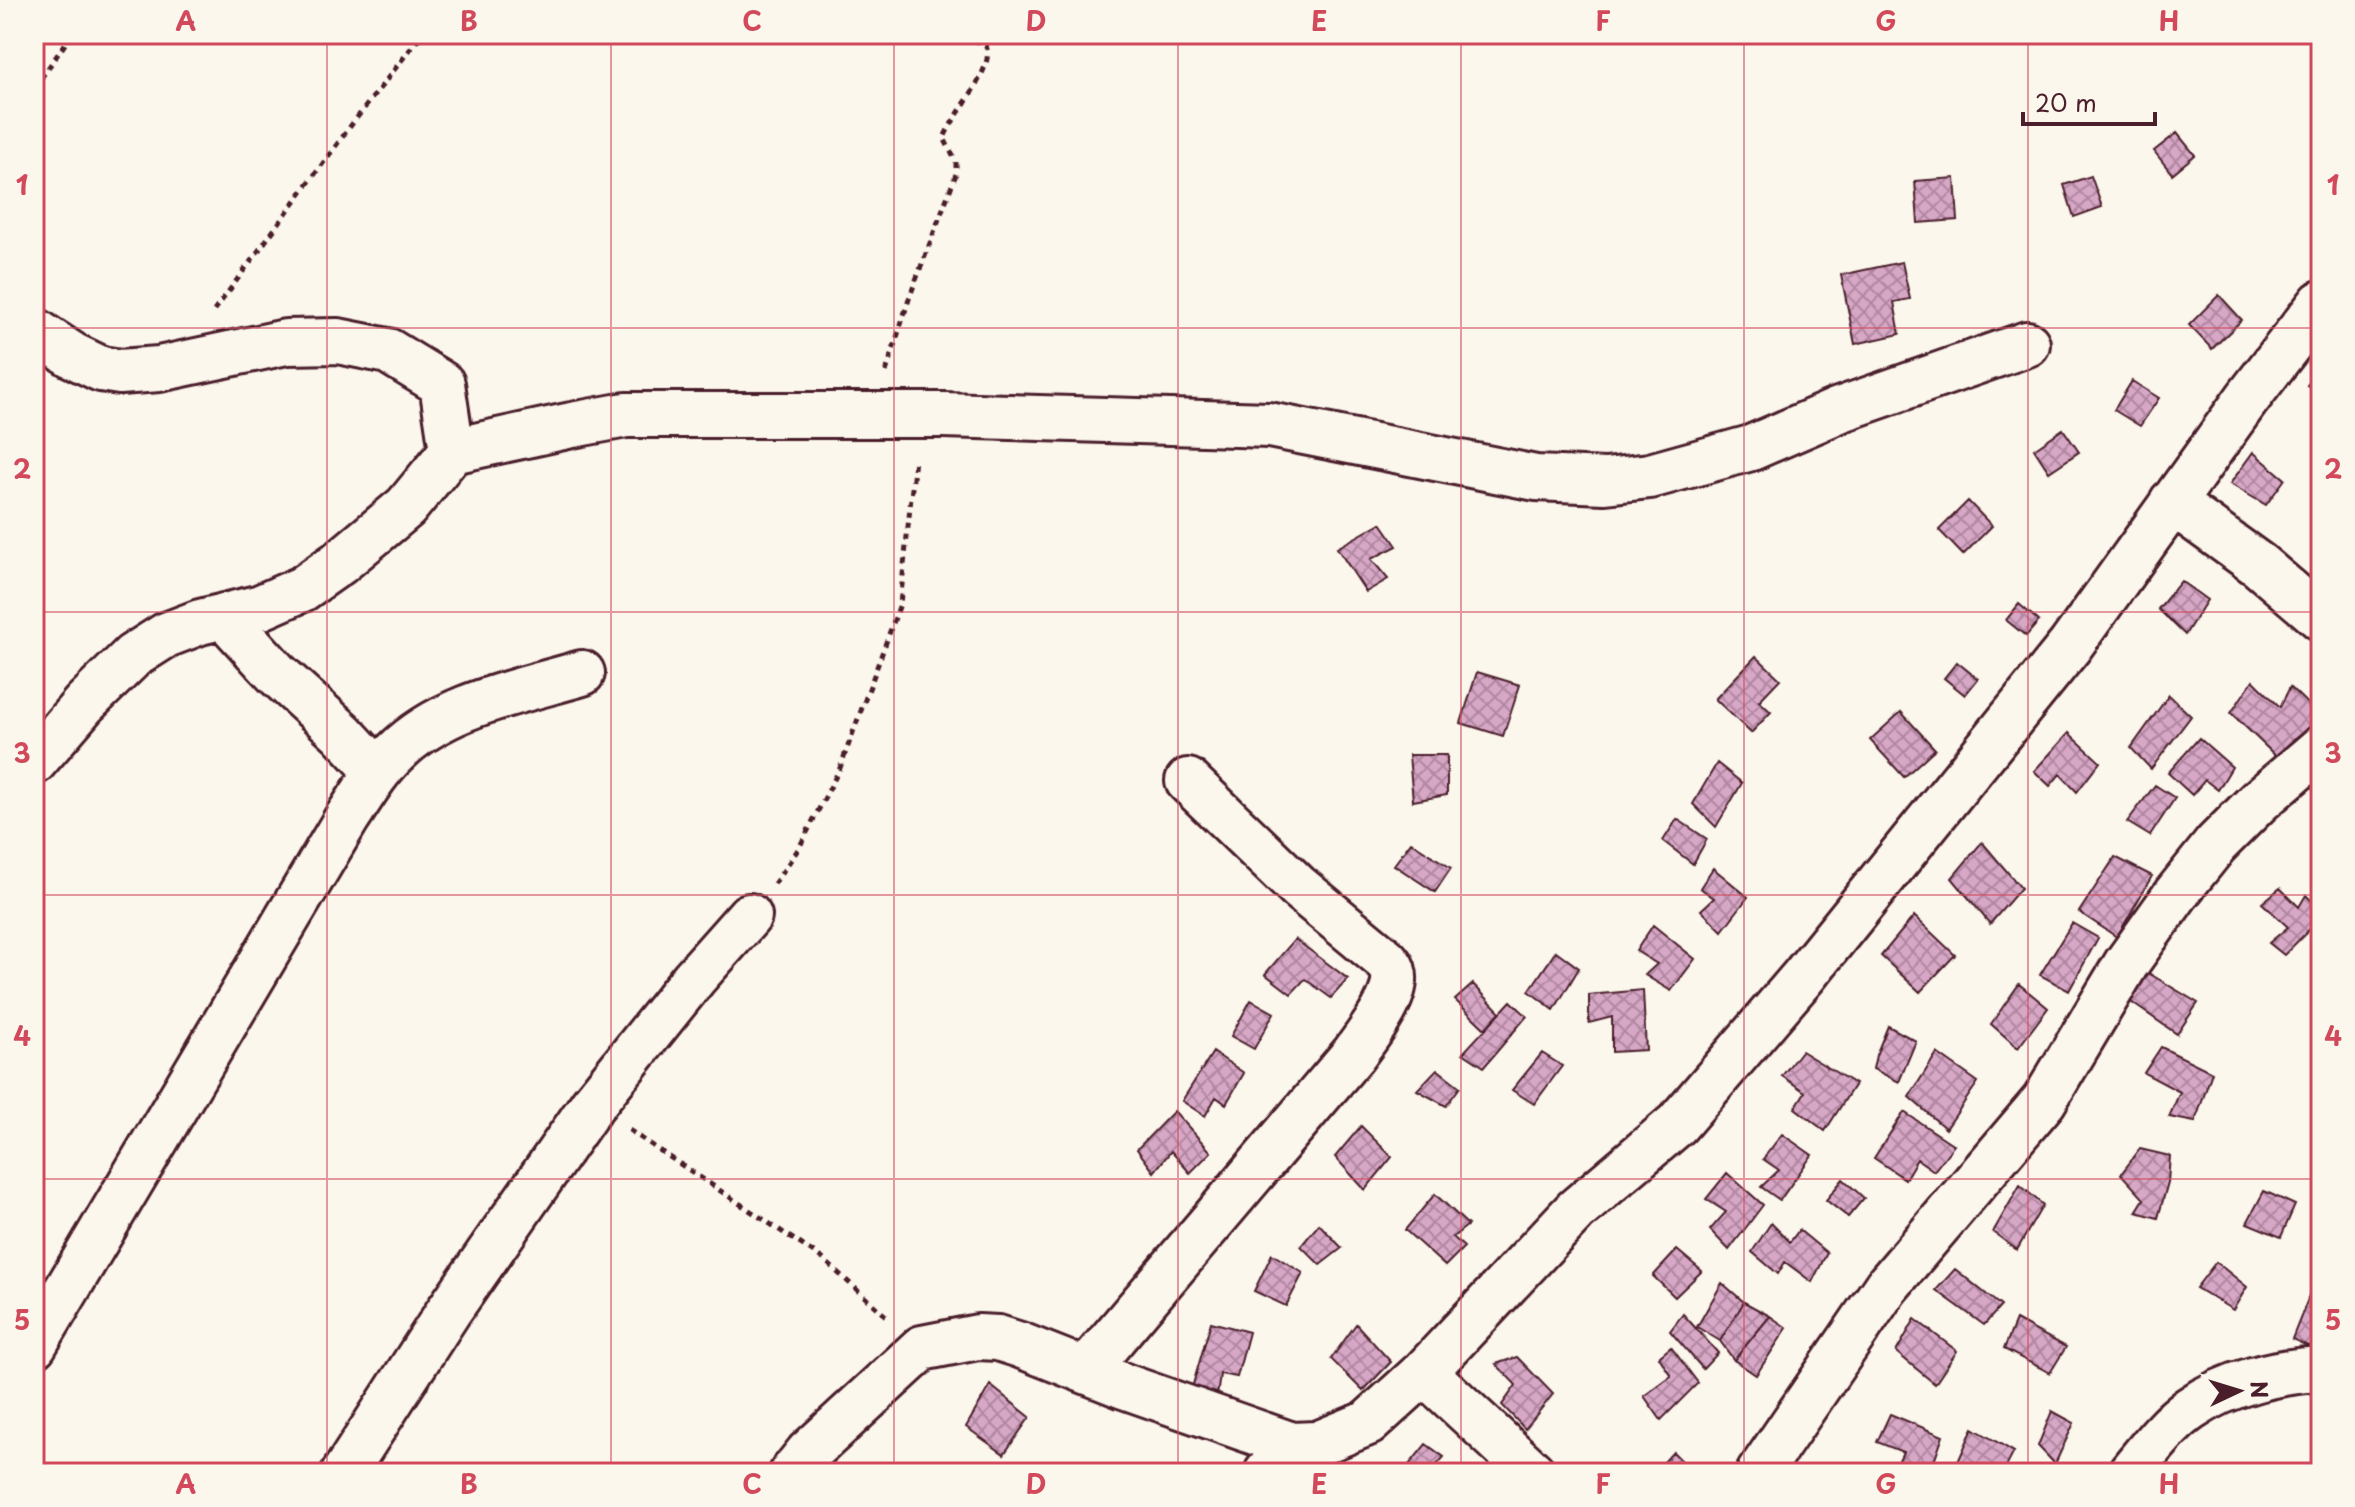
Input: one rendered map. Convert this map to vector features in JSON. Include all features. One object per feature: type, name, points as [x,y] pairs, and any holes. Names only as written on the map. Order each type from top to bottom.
[{"type":"lane","points":[[792,1473],[808,1453],[922,1348],[960,1338],[998,1338],[1086,1370],[1279,1459],[1368,1423],[1424,1372],[1576,1210],[1603,1184],[1661,1140],[1803,977],[2060,658],[2321,303]]},
{"type":"lane","points":[[34,330],[72,355],[101,369],[137,372],[286,342],[338,341],[388,351],[442,384],[452,451]]},
{"type":"lane","points":[[34,762],[84,704],[133,656],[166,635],[261,607],[288,595],[339,563],[406,507],[452,451],[626,415],[920,415],[1269,425],[1536,478],[1605,481],[1650,476],[1751,448],[1839,410],[2027,344]]},
{"type":"lane","points":[[2172,502],[2259,565],[2321,618]]},
{"type":"lane","points":[[224,616],[276,673],[342,733],[378,772]]},
{"type":"lane","points":[[34,1345],[347,818],[378,772],[425,728],[465,708],[582,673]]},
{"type":"lane","points":[[1759,1473],[1886,1287],[2044,1101],[2126,964],[2176,894],[2216,844],[2259,801],[2321,748]]},
{"type":"lane","points":[[1086,1370],[1353,1055],[1380,1017],[1394,982],[1394,971],[1386,960],[1298,887],[1188,781]]},
{"type":"lane","points":[[344,1473],[448,1312],[592,1105],[694,978],[749,916]]},
{"type":"lane","points":[[2130,1473],[2190,1409],[2260,1377],[2321,1369]]},
{"type":"lane","points":[[1424,1372],[1533,1473]]},
{"type":"path","points":[[34,88],[72,34]]},
{"type":"path","points":[[174,366],[306,185],[422,34]]},
{"type":"path","points":[[872,415],[910,296],[956,174],[956,162],[944,138],[983,73],[989,57],[986,46],[965,34]]},
{"type":"path","points":[[749,916],[799,848],[840,768],[900,604],[920,415]]},
{"type":"path","points":[[592,1105],[823,1259],[922,1348]]},
{"type":"building","points":[[2177,133],[2195,155],[2172,174],[2154,151]]},
{"type":"building","points":[[2091,176],[2102,207],[2074,217],[2064,185]]},
{"type":"building","points":[[1955,178],[1958,220],[1918,223],[1915,181]]},
{"type":"building","points":[[1902,262],[1910,299],[1894,302],[1900,334],[1855,344],[1841,275]]},
{"type":"building","points":[[2219,295],[2242,320],[2212,349],[2189,325]]},
{"type":"building","points":[[2321,369],[2321,396],[2307,385]]},
{"type":"building","points":[[2132,381],[2159,398],[2140,426],[2114,410]]},
{"type":"building","points":[[2063,429],[2079,452],[2049,472],[2034,449]]},
{"type":"building","points":[[2253,452],[2285,479],[2266,505],[2230,484]]},
{"type":"building","points":[[1968,501],[1992,526],[1963,555],[1939,530]]},
{"type":"building","points":[[1381,523],[1397,546],[1371,559],[1388,579],[1366,592],[1337,548]]},
{"type":"building","points":[[2181,581],[2207,600],[2185,635],[2158,609]]},
{"type":"building","points":[[2019,604],[2039,621],[2026,636],[2006,620]]},
{"type":"building","points":[[1756,656],[1780,679],[1759,701],[1771,712],[1751,733],[1715,699]]},
{"type":"building","points":[[1957,662],[1978,679],[1965,695],[1944,678]]},
{"type":"building","points":[[1477,672],[1520,685],[1503,736],[1461,723]]},
{"type":"building","points":[[2253,680],[2280,707],[2290,687],[2320,716],[2285,765],[2231,713]]},
{"type":"building","points":[[2169,695],[2191,716],[2151,769],[2131,748]]},
{"type":"building","points":[[1901,712],[1935,749],[1904,777],[1870,740]]},
{"type":"building","points":[[2069,733],[2100,762],[2077,792],[2060,774],[2050,786],[2034,771]]},
{"type":"building","points":[[2199,738],[2232,767],[2218,790],[2205,780],[2192,795],[2168,773]]},
{"type":"building","points":[[1409,755],[1447,755],[1447,795],[1413,801]]},
{"type":"building","points":[[1717,763],[1742,783],[1716,827],[1693,804]]},
{"type":"building","points":[[2155,785],[2175,798],[2150,836],[2127,822]]},
{"type":"building","points":[[1677,819],[1707,839],[1693,864],[1663,841]]},
{"type":"building","points":[[1411,842],[1451,868],[1435,892],[1394,865]]},
{"type":"building","points":[[1982,842],[2021,888],[1990,924],[1952,878]]},
{"type":"building","points":[[2115,857],[2152,876],[2117,937],[2079,912]]},
{"type":"building","points":[[1713,868],[1748,897],[1722,931],[1701,910],[1714,898],[1700,888]]},
{"type":"building","points":[[2280,888],[2299,907],[2306,895],[2321,910],[2321,918],[2284,955],[2269,943],[2288,927],[2262,903]]},
{"type":"building","points":[[1914,916],[1955,955],[1920,992],[1881,956]]},
{"type":"building","points":[[2072,923],[2098,938],[2069,991],[2040,975]]},
{"type":"building","points":[[1653,925],[1695,959],[1671,991],[1645,975],[1657,964],[1636,951]]},
{"type":"building","points":[[1295,939],[1348,979],[1331,998],[1305,979],[1291,994],[1265,974]]},
{"type":"building","points":[[1556,951],[1579,968],[1554,1010],[1529,991]]},
{"type":"building","points":[[2140,968],[2198,1003],[2177,1034],[2125,998]]},
{"type":"building","points":[[1473,984],[1500,1012],[1485,1029],[1455,1000]]},
{"type":"building","points":[[2019,984],[2048,1008],[2018,1048],[1991,1024]]},
{"type":"building","points":[[1643,990],[1646,1050],[1612,1052],[1612,1017],[1589,1023],[1589,995]]},
{"type":"building","points":[[1251,1000],[1274,1013],[1254,1049],[1231,1036]]},
{"type":"building","points":[[1511,1001],[1527,1016],[1484,1067],[1463,1053]]},
{"type":"building","points":[[1888,1026],[1916,1041],[1899,1082],[1873,1069]]},
{"type":"building","points":[[2161,1047],[2212,1072],[2195,1122],[2169,1117],[2180,1092],[2144,1073]]},
{"type":"building","points":[[1801,1051],[1855,1084],[1825,1131],[1795,1108],[1805,1092],[1782,1076]]},
{"type":"building","points":[[1213,1052],[1244,1073],[1226,1104],[1216,1097],[1205,1116],[1182,1101]]},
{"type":"building","points":[[1542,1053],[1562,1066],[1534,1104],[1512,1090]]},
{"type":"building","points":[[1937,1053],[1978,1082],[1946,1129],[1909,1097]]},
{"type":"building","points":[[1437,1069],[1460,1087],[1446,1106],[1417,1090]]},
{"type":"building","points":[[1174,1111],[1211,1152],[1190,1173],[1171,1151],[1154,1172],[1137,1149]]},
{"type":"building","points":[[1904,1112],[1954,1145],[1934,1171],[1917,1159],[1905,1179],[1874,1158]]},
{"type":"building","points":[[1361,1126],[1392,1157],[1365,1190],[1335,1157]]},
{"type":"building","points":[[1782,1134],[1812,1155],[1780,1200],[1761,1187],[1779,1170],[1763,1159]]},
{"type":"building","points":[[2140,1149],[2170,1156],[2168,1182],[2158,1218],[2136,1212],[2144,1199],[2121,1174]]},
{"type":"building","points":[[1727,1173],[1763,1205],[1729,1250],[1710,1230],[1726,1212],[1706,1199]]},
{"type":"building","points":[[1843,1179],[1864,1198],[1848,1217],[1826,1200]]},
{"type":"building","points":[[2020,1185],[2043,1205],[2017,1250],[1993,1232]]},
{"type":"building","points":[[2264,1191],[2295,1205],[2281,1237],[2247,1223]]},
{"type":"building","points":[[1435,1194],[1468,1225],[1453,1237],[1464,1247],[1445,1266],[1405,1230]]},
{"type":"building","points":[[1771,1223],[1790,1242],[1799,1230],[1827,1253],[1812,1282],[1785,1262],[1778,1274],[1752,1252]]},
{"type":"building","points":[[1319,1224],[1342,1248],[1320,1265],[1301,1246]]},
{"type":"building","points":[[1677,1250],[1702,1271],[1675,1297],[1653,1276]]},
{"type":"building","points":[[1272,1254],[1303,1273],[1286,1306],[1254,1291]]},
{"type":"building","points":[[2216,1262],[2247,1287],[2233,1310],[2196,1288]]},
{"type":"building","points":[[1955,1269],[2001,1306],[1984,1325],[1936,1290]]},
{"type":"building","points":[[1722,1283],[1744,1302],[1720,1341],[1697,1327]]},
{"type":"building","points":[[2314,1284],[2321,1288],[2321,1352],[2292,1339]]},
{"type":"building","points":[[1744,1302],[1770,1316],[1734,1360],[1720,1341]]},
{"type":"building","points":[[1683,1314],[1718,1353],[1703,1369],[1670,1331]]},
{"type":"building","points":[[1770,1316],[1787,1328],[1756,1375],[1734,1360]]},
{"type":"building","points":[[1915,1319],[1957,1351],[1935,1384],[1896,1352]]},
{"type":"building","points":[[2016,1320],[2066,1347],[2050,1373],[2004,1349]]},
{"type":"building","points":[[1211,1322],[1249,1332],[1237,1377],[1220,1374],[1217,1397],[1192,1388]]},
{"type":"building","points":[[1356,1324],[1391,1362],[1363,1391],[1331,1359]]},
{"type":"building","points":[[1671,1347],[1698,1383],[1661,1420],[1644,1396],[1671,1376],[1659,1357]]},
{"type":"building","points":[[1517,1357],[1553,1394],[1525,1429],[1502,1405],[1516,1385],[1496,1364]]},
{"type":"building","points":[[990,1385],[1030,1417],[1004,1454],[966,1427]]},
{"type":"building","points":[[2052,1411],[2074,1423],[2055,1464],[2038,1446]]},
{"type":"building","points":[[1890,1414],[1943,1436],[1930,1473],[1894,1470],[1903,1452],[1877,1442]]},
{"type":"building","points":[[1973,1428],[2014,1452],[2003,1473],[1953,1473]]},
{"type":"building","points":[[1426,1444],[1444,1457],[1436,1466],[1445,1473],[1408,1473],[1405,1470]]},
{"type":"building","points":[[1673,1452],[1694,1473],[1654,1473]]}]
